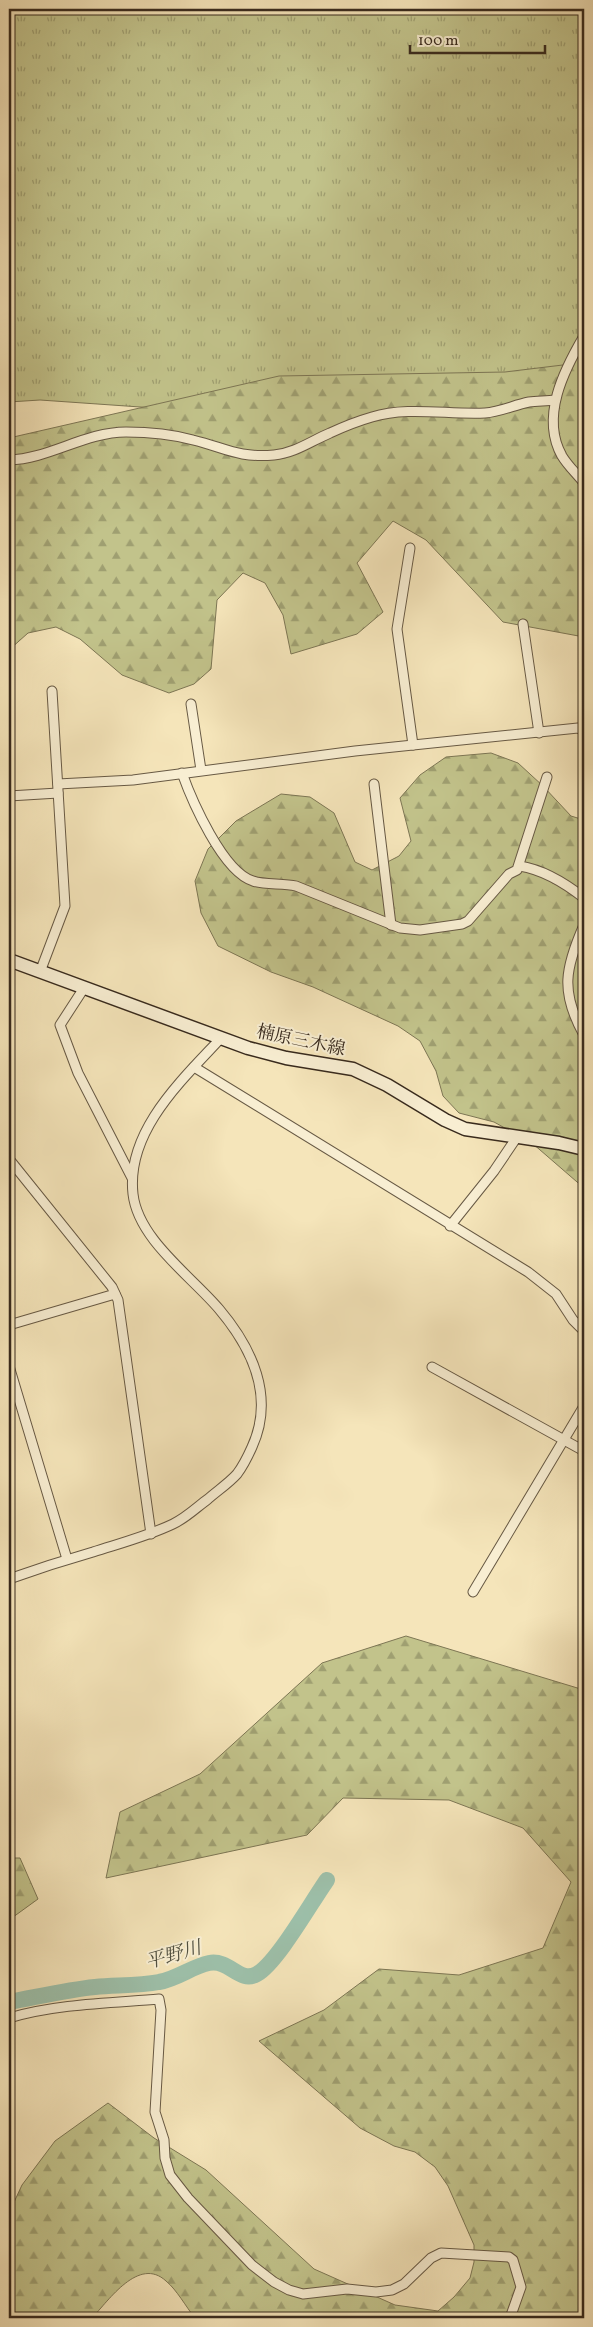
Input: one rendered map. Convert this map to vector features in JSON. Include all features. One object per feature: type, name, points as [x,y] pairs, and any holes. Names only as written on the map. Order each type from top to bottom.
[{"type":"main road","name":"楠原三木線","points":[[9,960],[221,1038],[286,1058],[353,1069],[387,1085],[444,1120],[465,1129],[559,1143],[584,1149]]},
{"type":"street","points":[[584,336],[569,364],[555,400],[555,424],[559,448],[563,457],[584,483]]},
{"type":"street","points":[[9,460],[22,460],[40,455],[102,434],[125,432],[165,434],[195,440],[228,452],[248,456],[276,455],[303,448],[328,433],[373,417],[399,412],[488,413],[530,402],[555,400]]},
{"type":"street","points":[[410,548],[397,629],[413,745]]},
{"type":"street","points":[[523,624],[539,733]]},
{"type":"street","points":[[40,972],[65,906],[52,692]]},
{"type":"street","points":[[191,704],[201,770]]},
{"type":"street","points":[[9,796],[58,788],[413,745],[578,728],[584,731]]},
{"type":"street","points":[[182,773],[190,796],[218,847],[227,861],[246,878],[255,882],[280,882],[296,886],[391,925],[420,930],[462,924],[468,920],[509,874],[520,866],[547,777]]},
{"type":"street","points":[[374,784],[391,925]]},
{"type":"street","points":[[520,866],[536,868],[569,886],[584,898]]},
{"type":"street","points":[[584,924],[568,974],[567,996],[573,1015],[584,1034]]},
{"type":"street","points":[[84,988],[60,1026],[78,1073],[133,1181]]},
{"type":"street","points":[[9,1579],[151,1534],[176,1522],[237,1473],[257,1436],[262,1399],[257,1370],[237,1333],[219,1309],[164,1252],[139,1217],[133,1192],[134,1163],[140,1140],[147,1126],[194,1067],[221,1038]]},
{"type":"street","points":[[194,1067],[541,1281],[556,1294],[572,1320],[584,1331]]},
{"type":"street","points":[[450,1226],[494,1171],[517,1137]]},
{"type":"street","points":[[9,1159],[118,1300],[151,1534]]},
{"type":"street","points":[[9,1325],[115,1294]]},
{"type":"street","points":[[9,1366],[67,1560]]},
{"type":"street","points":[[432,1366],[584,1451]]},
{"type":"street","points":[[473,1592],[584,1406]]},
{"type":"street","points":[[9,2018],[23,2014],[104,2003],[159,1999],[161,2010],[155,2112],[164,2140],[170,2175],[252,2265],[274,2282],[289,2290],[303,2294],[347,2290],[376,2292],[392,2290],[404,2284],[431,2258],[442,2253],[509,2257],[513,2260],[521,2287],[510,2318]]},
{"type":"green space","points":[[9,9],[584,9],[584,424],[212,412],[40,400],[9,402]]},
{"type":"green space","points":[[584,346],[584,637],[503,622],[426,540],[393,521],[357,563],[383,612],[357,634],[291,654],[283,615],[265,583],[243,573],[217,600],[211,669],[194,684],[169,693],[122,675],[80,639],[56,627],[28,633],[9,650],[9,438],[279,376],[505,372],[571,364]]},
{"type":"green space","points":[[491,753],[518,763],[571,816],[584,820],[584,989],[581,998],[584,1002],[584,1188],[532,1143],[494,1122],[459,1113],[443,1096],[436,1071],[420,1041],[398,1026],[313,987],[271,972],[218,946],[201,913],[195,881],[208,849],[236,821],[281,794],[310,797],[334,813],[355,862],[372,870],[399,856],[411,841],[400,798],[420,775],[446,757]]},
{"type":"green space","points":[[406,1636],[584,1690],[584,2318],[195,2318],[166,2281],[156,2275],[145,2274],[125,2283],[92,2318],[9,2318],[9,2213],[22,2185],[55,2141],[108,2103],[154,2138],[206,2170],[314,2269],[395,2305],[438,2311],[454,2297],[470,2278],[474,2262],[474,2245],[448,2186],[435,2167],[415,2152],[394,2146],[360,2128],[259,2041],[324,2010],[379,1969],[459,1975],[543,1948],[571,1882],[523,1828],[449,1800],[343,1798],[307,1835],[106,1878],[120,1812],[200,1774],[322,1663]]},
{"type":"green space","points":[[9,1858],[20,1858],[38,1899],[9,1920]]},
{"type":"waterway","name":"平野川","points":[[9,2002],[84,1988],[159,1982],[209,1963],[223,1964],[245,1976],[257,1974],[265,1968],[284,1945],[327,1880]]}]
